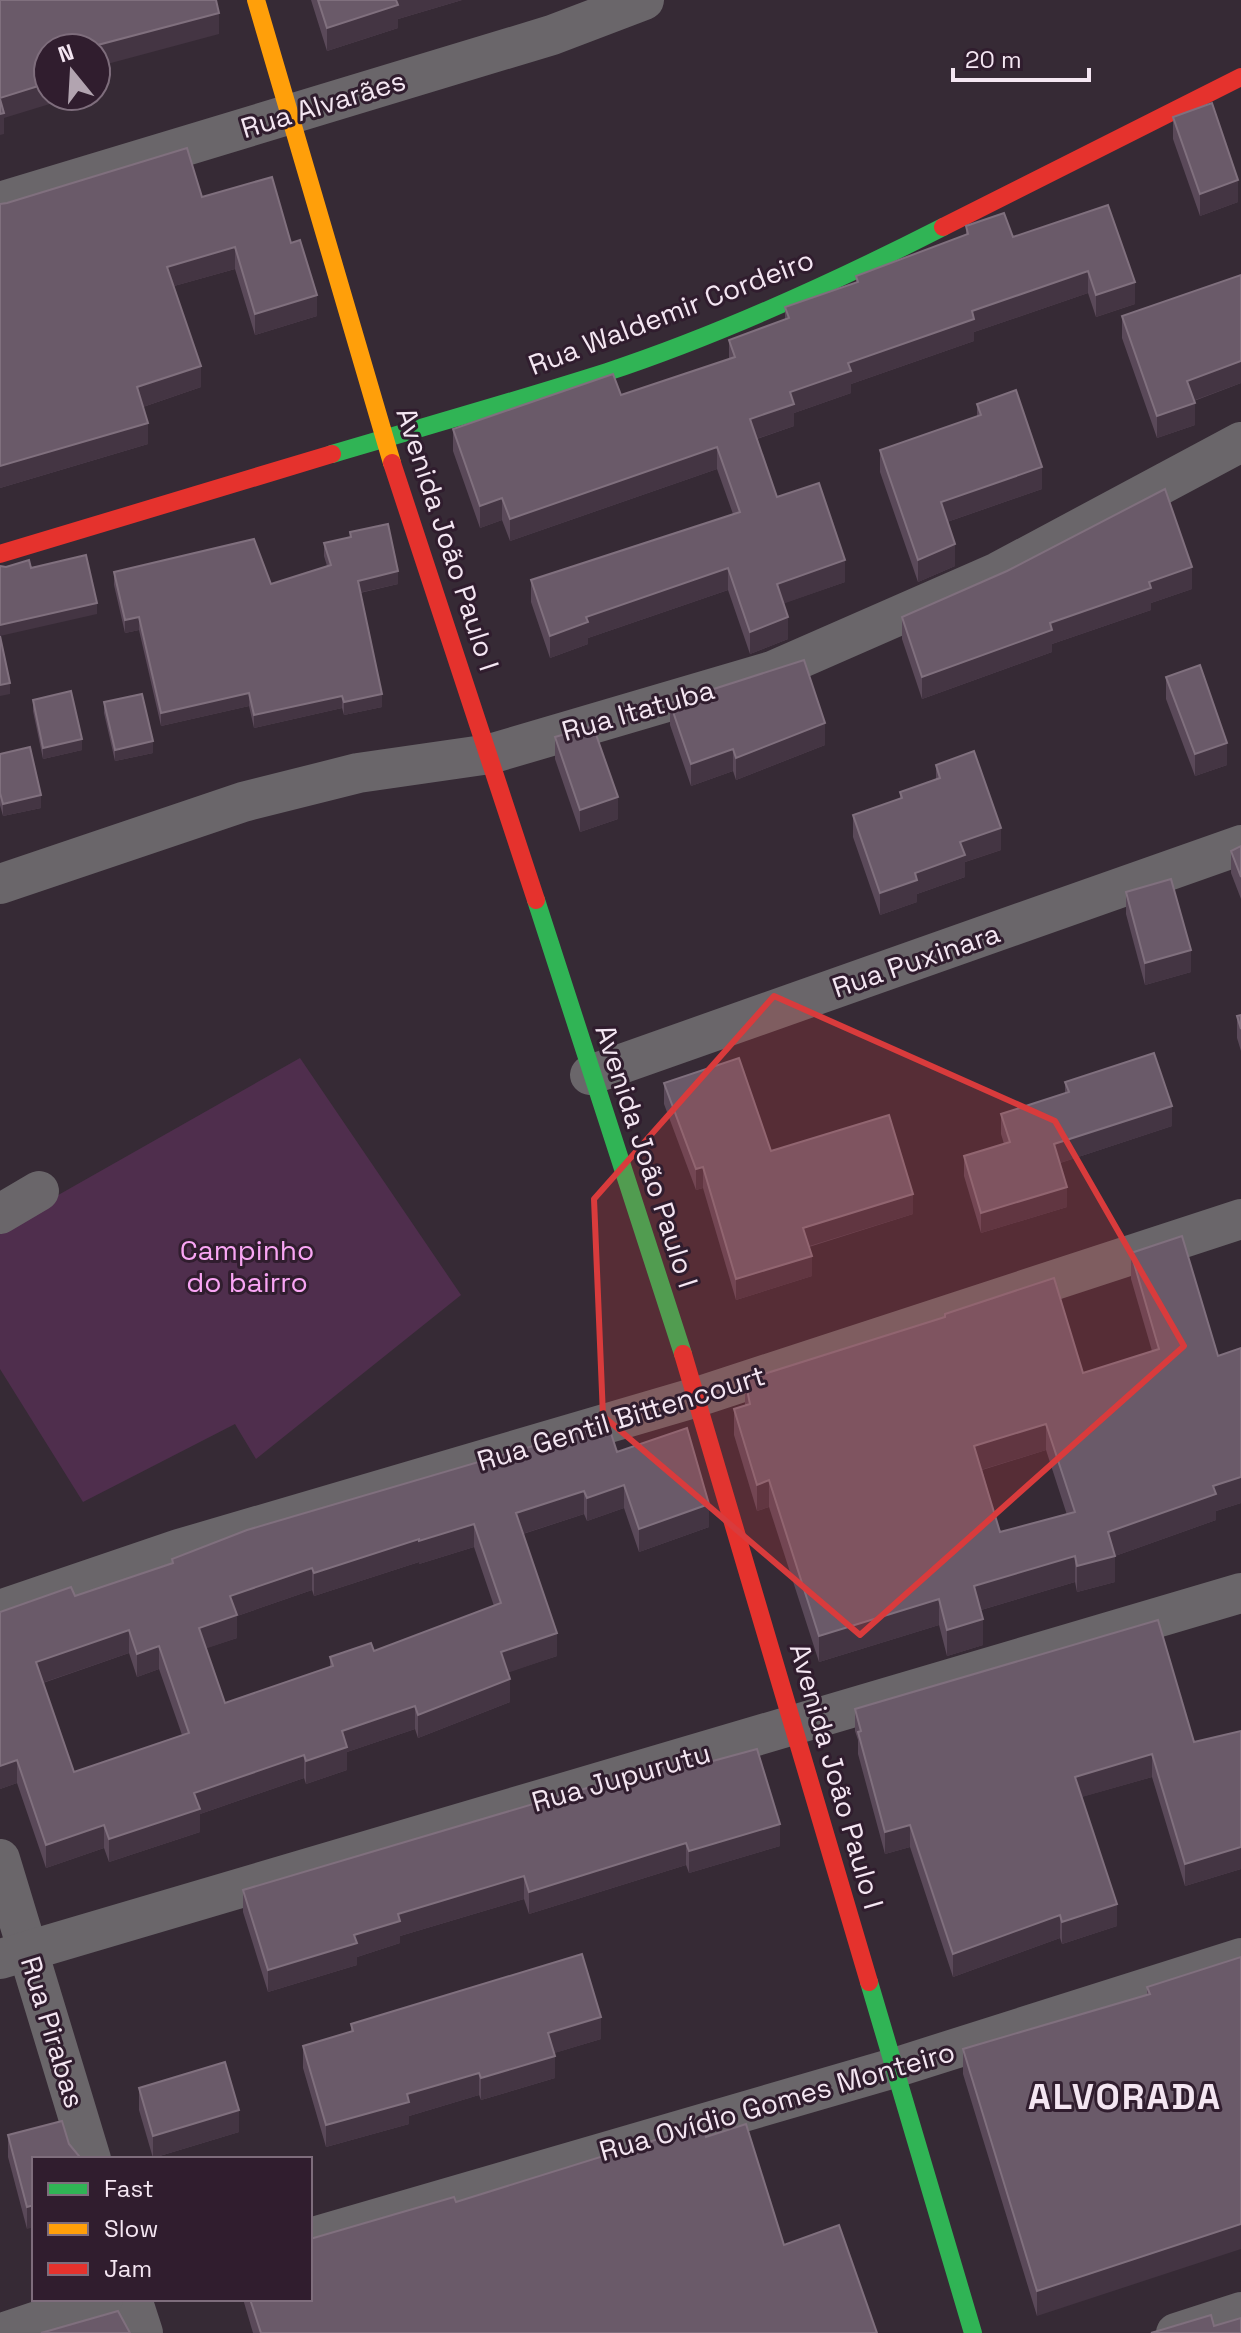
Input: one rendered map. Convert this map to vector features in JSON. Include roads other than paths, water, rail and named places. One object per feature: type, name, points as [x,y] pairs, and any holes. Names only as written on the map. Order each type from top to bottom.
[{"type":"street","name":"Avenida João Paulo I","points":[[256,0],[383,438],[490,754],[590,1075],[697,1397],[973,2333]]},
{"type":"street","name":"Rua Alvarães","points":[[0,202],[552,35],[644,0]]},
{"type":"street","name":"Rua Waldemir Cordeiro","points":[[0,554],[609,371],[733,324],[858,270],[1241,77]]},
{"type":"street","name":"Rua Itatuba","points":[[0,884],[243,802],[358,773],[490,754],[772,671],[998,572],[1241,442]]},
{"type":"street","name":"Rua Puxinara","points":[[590,1075],[1241,845]]},
{"type":"street","points":[[0,1214],[39,1191]]},
{"type":"street","name":"Rua Gentil Bittencourt","points":[[0,1610],[179,1549],[697,1397],[1241,1219]]},
{"type":"street","name":"Rua Jupurutu","points":[[14,1954],[1241,1593]]},
{"type":"street","name":"Rua Pirabas","points":[[0,1859],[14,1954],[90,2157]]},
{"type":"street","name":"Rua Ovídio Gomes Monteiro","points":[[312,2237],[894,2068],[1241,1958]]},
{"type":"street","points":[[2,2333],[97,2301]]},
{"type":"street","points":[[133,2301],[143,2333]]},
{"type":"street","points":[[1176,2333],[1241,2312]]},
{"type":"district","name":"ALVORADA","points":[[1125,2097]]},
{"type":"park label","name":"Campinho do bairro","points":[[247,1266]]}]
